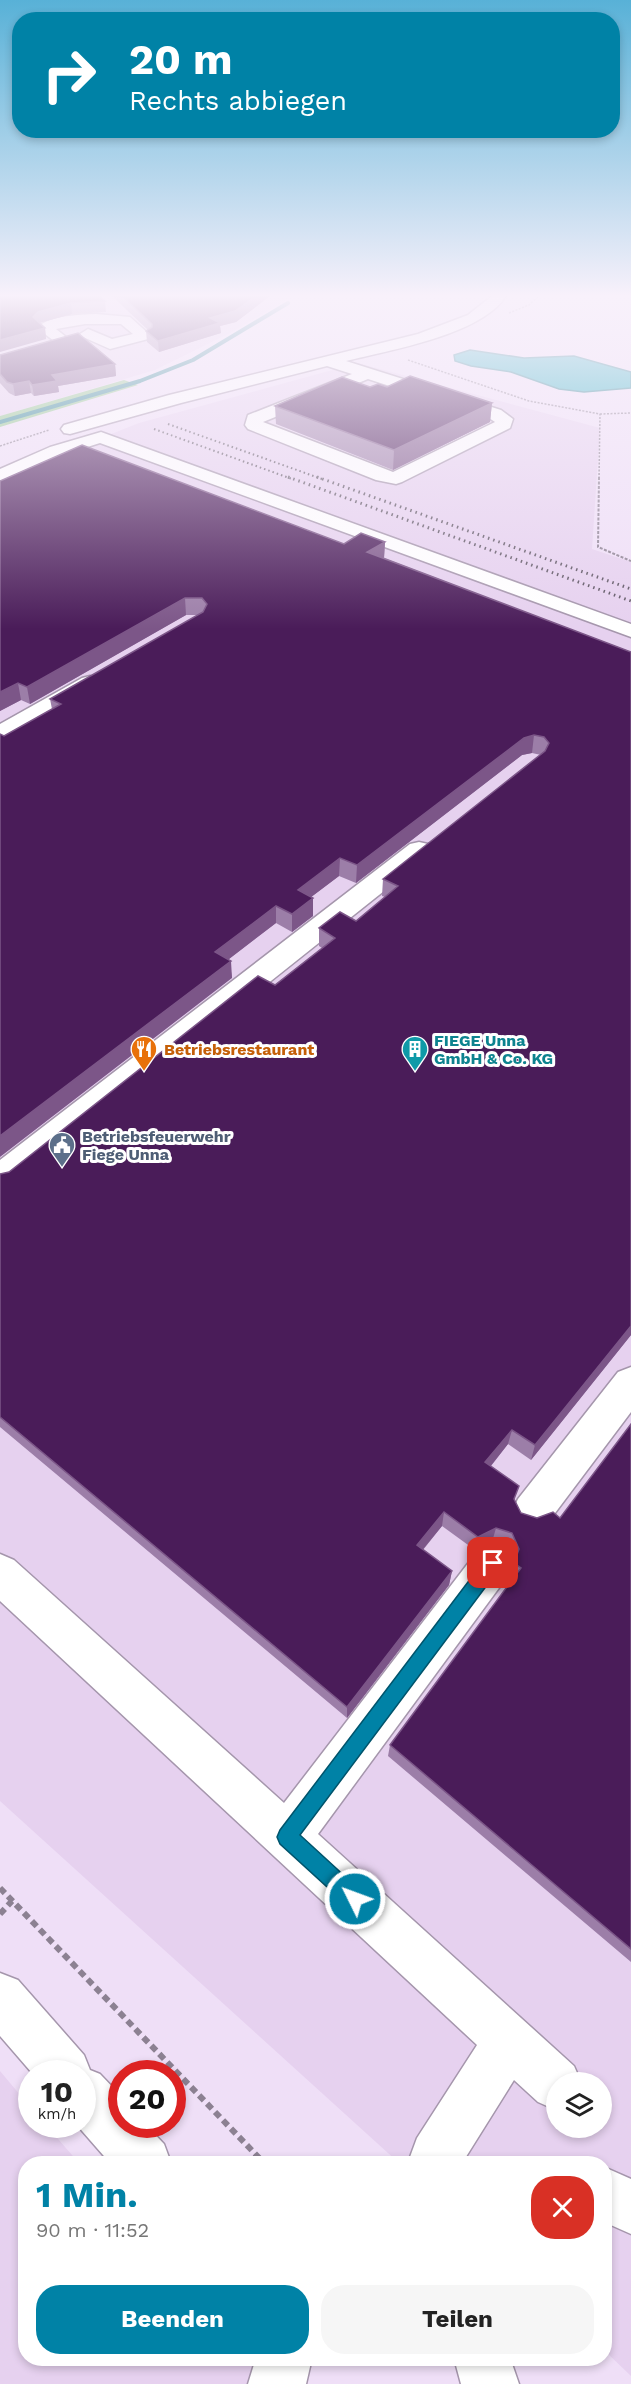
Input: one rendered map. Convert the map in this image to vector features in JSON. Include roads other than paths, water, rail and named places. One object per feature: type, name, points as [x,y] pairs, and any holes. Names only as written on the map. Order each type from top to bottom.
[{"type":"street","points":[[51,435],[147,407]]},
{"type":"street","points":[[284,407],[254,419],[254,425],[382,476],[396,477],[504,424],[504,419],[495,414],[474,407]]},
{"type":"street","points":[[0,476],[56,451],[101,437],[631,631]]},
{"type":"street","points":[[0,734],[113,669]]},
{"type":"street","points":[[0,1178],[438,835]]},
{"type":"street","points":[[532,1512],[631,1383]]},
{"type":"street","points":[[287,1837],[493,1563]]},
{"type":"street","points":[[0,1574],[546,2075]]},
{"type":"street","points":[[0,1998],[55,2060]]},
{"type":"street","points":[[437,2156],[509,2040]]},
{"type":"street","points":[[96,2108],[139,2156]]},
{"type":"street","points":[[277,2384],[282,2366]]},
{"type":"street","points":[[484,2366],[490,2384]]},
{"type":"waterway","points":[[0,422],[50,407]]},
{"type":"railway","points":[[168,424],[322,479]]},
{"type":"railway","points":[[154,429],[292,479]]},
{"type":"railway","points":[[288,477],[631,601]]},
{"type":"railway","points":[[317,477],[631,589]]},
{"type":"place","name":"Betriebsrestaurant","points":[[144,1072]]},
{"type":"place","name":"FIEGE Unna GmbH & Co. KG","points":[[415,1072]]},
{"type":"place","name":"Betriebsfeuerwehr Fiege Unna","points":[[62,1168]]}]
